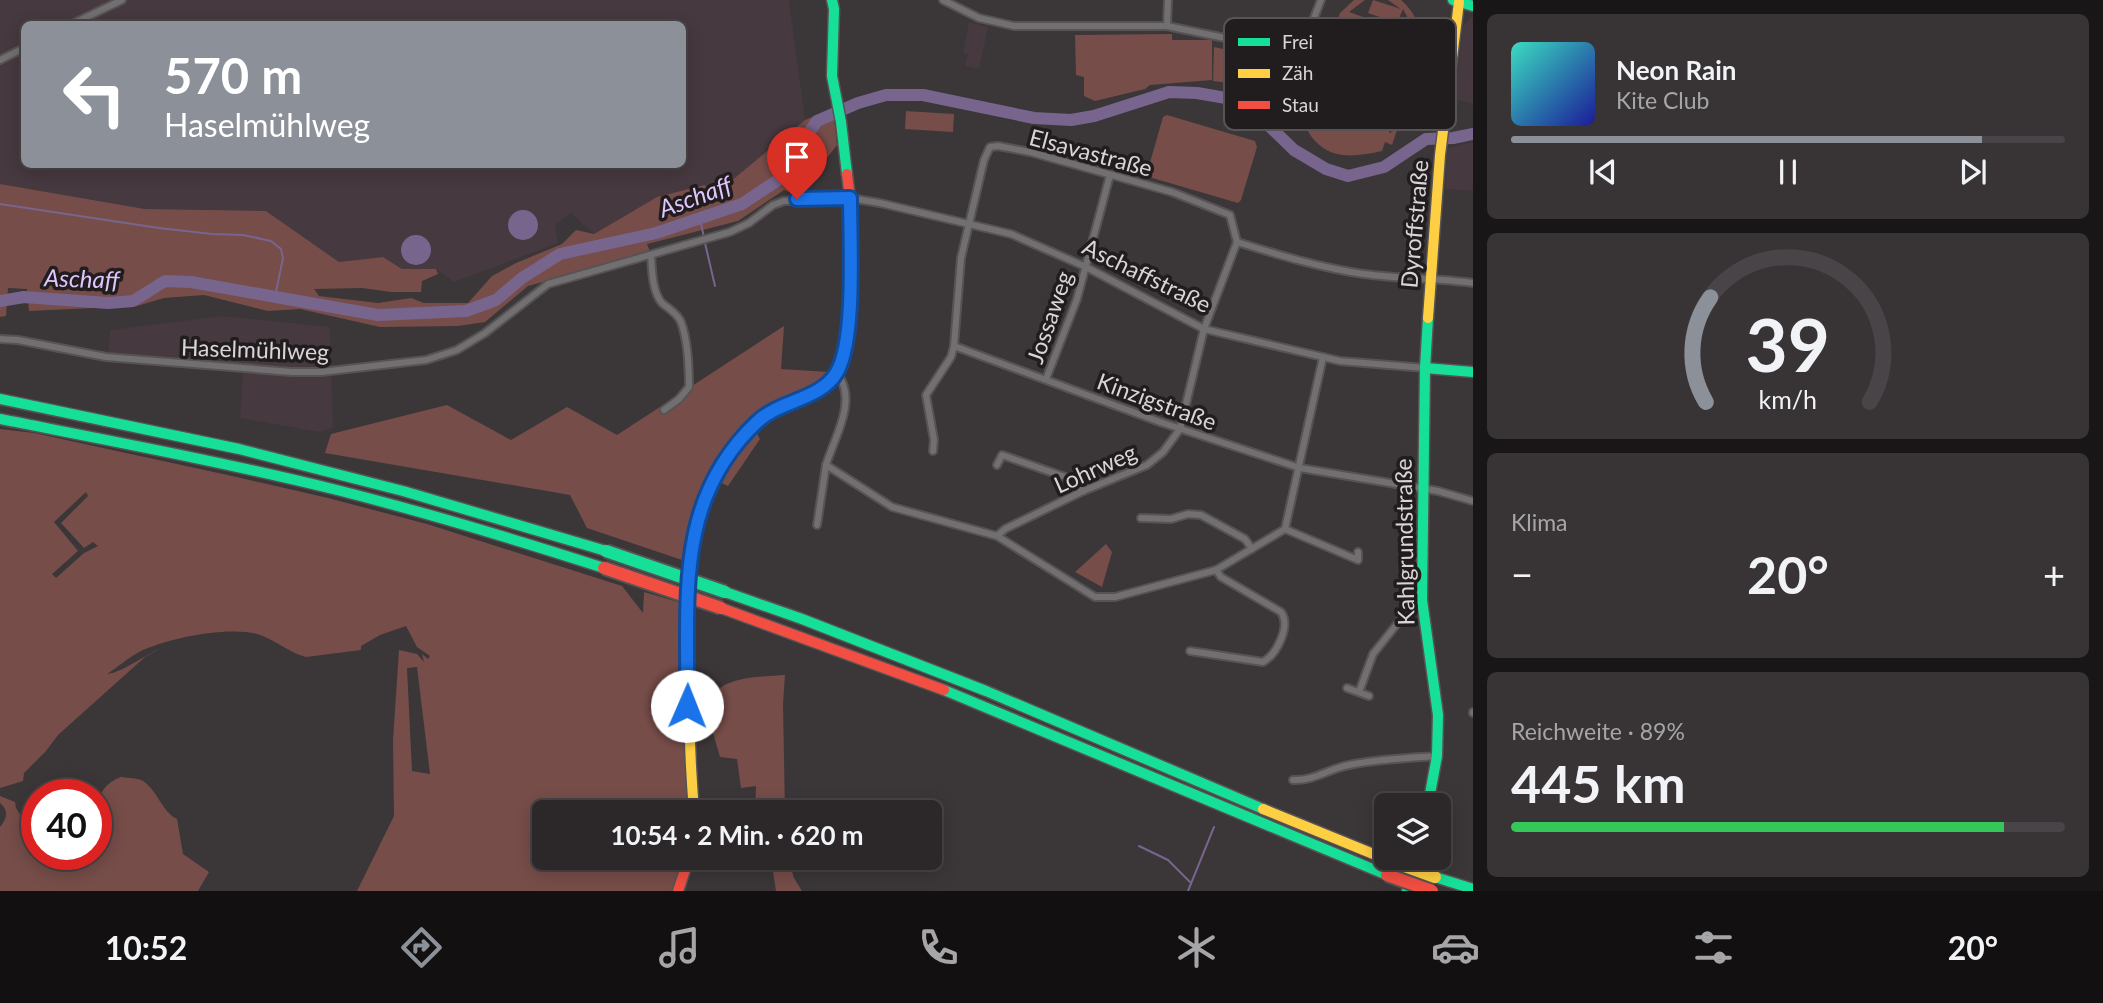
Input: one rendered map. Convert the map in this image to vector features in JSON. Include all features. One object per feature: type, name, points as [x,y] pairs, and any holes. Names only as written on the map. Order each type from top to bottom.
[{"type":"main road","points":[[693,800],[687,720],[688,611],[689,559],[697,521],[716,475],[744,434],[763,416],[819,390],[837,373],[843,358],[849,326],[850,198],[841,122],[832,76],[832,0]]},
{"type":"main road","points":[[1457,1],[1473,6]]},
{"type":"main road","name":"Dyroffstraße","points":[[1425,368],[1443,130]]},
{"type":"main road","name":"Aschaffstraße","points":[[1425,368],[1473,372]]},
{"type":"main road","name":"Kahlgrundstraße","points":[[1425,368],[1422,600],[1438,715],[1437,756],[1429,793]]},
{"type":"main road","points":[[0,399],[251,452],[403,491],[606,551],[802,619],[986,691],[1182,776],[1388,860],[1473,889]]},
{"type":"main road","points":[[0,419],[334,489],[469,525],[604,568],[799,635],[981,704],[1176,788],[1432,891]]},
{"type":"main road","points":[[678,891],[685,870]]},
{"type":"main road","points":[[1407,891],[1412,870]]},
{"type":"street","points":[[78,21],[122,0]]},
{"type":"street","points":[[943,0],[954,3],[979,18],[1014,26],[1167,26],[1224,38]]},
{"type":"street","points":[[1167,26],[1168,0]]},
{"type":"street","points":[[1314,18],[1321,0]]},
{"type":"street","points":[[0,60],[21,50]]},
{"type":"street","name":"Elsavastraße","points":[[968,223],[984,160],[990,147],[998,146],[1030,152],[1172,192],[1230,215],[1237,242]]},
{"type":"street","name":"Jossaweg","points":[[1046,379],[1077,299],[1110,176]]},
{"type":"street","name":"Aschaffstraße","points":[[850,198],[1012,234],[1086,267],[1204,328],[1323,358],[1369,365],[1425,368]]},
{"type":"street","name":"Haselmühlweg","points":[[0,340],[18,340],[106,357],[292,372],[321,372],[426,360],[457,351],[485,333],[548,284],[740,228],[773,205],[784,201],[850,198]]},
{"type":"street","points":[[933,451],[934,440],[926,395],[954,346],[958,289],[968,223]]},
{"type":"street","points":[[1237,242],[1332,268],[1366,274],[1430,277],[1473,283]]},
{"type":"street","name":"Lohrweg","points":[[998,536],[1005,529],[1083,491],[1147,465],[1163,452],[1180,429],[1204,328],[1237,242]]},
{"type":"street","points":[[651,255],[653,276],[660,300],[681,321],[688,356],[689,387],[664,410]]},
{"type":"street","name":"Kinzigstraße","points":[[954,346],[1180,429],[1300,468],[1423,489],[1473,501]]},
{"type":"street","points":[[826,465],[892,507],[998,536],[1095,597],[1115,597],[1216,570],[1285,529],[1323,358]]},
{"type":"street","points":[[817,525],[826,465],[845,405],[845,383],[837,373]]},
{"type":"street","points":[[997,465],[1002,455],[1068,478],[1083,491]]},
{"type":"street","points":[[1141,518],[1171,519],[1188,514],[1201,515],[1245,539],[1252,549]]},
{"type":"street","points":[[1285,529],[1358,556],[1357,569]]},
{"type":"street","points":[[1190,651],[1263,662],[1269,659],[1286,627],[1286,619],[1281,612],[1221,577],[1216,570]]},
{"type":"street","points":[[1359,692],[1373,654],[1397,621],[1413,604],[1422,600]]},
{"type":"street","points":[[1347,688],[1369,696]]},
{"type":"street","points":[[1293,780],[1307,781],[1347,765],[1437,756]]},
{"type":"shaded area","points":[[0,0],[789,0],[805,120],[728,188],[719,191],[704,185],[657,197],[594,234],[571,213],[555,225],[558,243],[454,282],[436,269],[402,269],[383,257],[339,262],[266,211],[145,209],[0,184]]},
{"type":"shaded area","points":[[1354,0],[1365,0],[1349,12],[1366,18],[1338,18]]},
{"type":"shaded area","points":[[1373,0],[1401,9],[1388,0],[1401,0],[1415,18],[1408,18],[1403,9],[1399,18],[1382,18],[1368,13]]},
{"type":"shaded area","points":[[1473,17],[1473,104],[1456,100],[1463,27]]},
{"type":"shaded area","points":[[969,22],[988,27],[979,69],[965,66],[968,54],[963,53]]},
{"type":"shaded area","points":[[1172,34],[1172,40],[1212,40],[1212,80],[1150,85],[1145,89],[1095,101],[1084,96],[1084,77],[1076,75],[1075,35]]},
{"type":"shaded area","points":[[1214,47],[1224,49],[1224,82],[1213,81]]},
{"type":"shaded area","points":[[833,109],[837,145],[795,194],[784,190],[738,221],[647,244],[650,252],[528,286],[485,322],[458,326],[380,327],[300,309],[268,311],[204,295],[164,298],[137,306],[29,311],[27,289],[8,288],[6,316],[0,317],[0,184],[145,209],[266,211],[339,262],[383,257],[402,269],[436,269],[438,274],[422,281],[421,292],[362,288],[314,289],[319,296],[378,303],[411,298],[424,303],[468,303],[492,276],[562,244],[576,230],[594,234],[657,197],[704,185],[719,191],[805,120]]},
{"type":"shaded area","points":[[906,111],[954,114],[953,132],[905,129]]},
{"type":"shaded area","points":[[1167,115],[1255,141],[1257,147],[1238,203],[1149,177],[1147,173],[1163,117]]},
{"type":"shaded area","points":[[1307,130],[1390,130],[1391,133],[1392,130],[1397,130],[1392,145],[1385,142],[1382,151],[1347,155],[1330,152]]},
{"type":"shaded area","points":[[1473,142],[1473,191],[1445,189],[1447,148]]},
{"type":"shaded area","points":[[523,210],[533,215],[538,225],[533,235],[523,240],[513,235],[508,225],[513,215]]},
{"type":"shaded area","points":[[416,235],[427,239],[431,250],[427,261],[416,265],[405,261],[401,250],[405,239]]},
{"type":"shaded area","points":[[222,316],[330,327],[333,428],[319,432],[240,418],[243,372],[108,362],[110,330]]},
{"type":"shaded area","points":[[784,326],[781,369],[829,372],[823,381],[749,419],[760,439],[728,486],[710,478],[685,561],[587,528],[570,495],[325,453],[331,434],[447,405],[511,440],[567,407],[617,435]]},
{"type":"shaded area","points":[[0,429],[34,433],[223,474],[427,524],[622,586],[643,613],[644,592],[682,603],[689,800],[532,800],[532,870],[681,870],[672,891],[357,891],[394,816],[393,740],[399,650],[417,654],[424,662],[422,654],[428,659],[430,656],[417,647],[406,626],[380,635],[361,646],[361,650],[306,657],[264,636],[230,631],[181,638],[151,647],[135,654],[107,674],[161,648],[145,657],[58,735],[24,773],[21,782],[0,788]],"holes":[[[86,492],[88,496],[61,523],[84,548],[93,542],[98,546],[84,553],[56,578],[52,574],[78,551],[54,522]],[[417,667],[430,774],[412,771],[407,668]]]},
{"type":"shaded area","points":[[1106,544],[1112,552],[1102,587],[1075,572]]},
{"type":"shaded area","points":[[785,675],[785,800],[755,800],[756,786],[741,788],[737,759],[720,757],[711,726],[709,708],[712,697],[728,684],[752,678]]},
{"type":"shaded area","points":[[121,777],[143,781],[153,790],[167,812],[177,819],[183,854],[209,872],[198,891],[0,891],[0,827],[6,815],[0,803],[0,796],[15,802],[21,816],[21,870],[112,870],[112,782]]},
{"type":"shaded area","points":[[773,870],[792,870],[802,891],[776,891]]},
{"type":"waterway","name":"Aschaff","points":[[0,301],[24,297],[108,303],[133,301],[165,281],[191,282],[378,315],[466,311],[496,300],[522,278],[560,254],[656,233],[742,204],[796,168],[804,140],[817,121],[858,103],[886,95],[923,95],[1034,118],[1071,120],[1094,116],[1169,92],[1224,98]]},
{"type":"waterway","name":"Aschaff","points":[[1273,130],[1294,150],[1326,169],[1348,176],[1384,167],[1426,139],[1473,134]]},
{"type":"waterway","points":[[0,204],[159,228],[243,235],[271,241],[281,249],[283,258],[275,297]]},
{"type":"waterway","points":[[700,218],[704,238]]},
{"type":"waterway","points":[[705,243],[715,286]]},
{"type":"waterway","points":[[1188,891],[1214,827]]},
{"type":"waterway","points":[[1139,846],[1168,860],[1190,882]]},
{"type":"traffic: fast","points":[[832,0],[832,76],[847,174]]},
{"type":"traffic: fast","points":[[1453,0],[1473,6]]},
{"type":"traffic: fast","points":[[1428,318],[1422,600],[1438,715],[1437,756],[1430,793]]},
{"type":"traffic: fast","points":[[1425,368],[1473,372]]},
{"type":"traffic: fast","points":[[0,399],[239,449],[403,491],[606,551]]},
{"type":"traffic: fast","points":[[0,419],[333,489],[469,526],[604,568]]},
{"type":"traffic: fast","points":[[606,551],[725,592]]},
{"type":"traffic: fast","points":[[725,592],[986,691],[1263,809]]},
{"type":"traffic: fast","points":[[944,690],[1387,875]]},
{"type":"traffic: fast","points":[[1407,891],[1412,870]]},
{"type":"traffic: fast","points":[[1435,877],[1473,889]]},
{"type":"traffic: slow","points":[[1456,26],[1459,2]]},
{"type":"traffic: slow","points":[[1428,318],[1443,130]]},
{"type":"traffic: slow","points":[[693,800],[687,609],[691,542],[702,506],[718,471],[752,427]]},
{"type":"traffic: slow","points":[[1263,809],[1374,854]]},
{"type":"traffic: slow","points":[[1416,870],[1435,877]]},
{"type":"traffic: jam","points":[[752,427],[778,407],[819,390],[837,373],[848,337],[850,198],[847,174]]},
{"type":"traffic: jam","points":[[604,568],[721,608]]},
{"type":"traffic: jam","points":[[721,608],[944,690]]},
{"type":"traffic: jam","points":[[678,891],[685,870]]},
{"type":"traffic: jam","points":[[1387,875],[1432,891]]},
{"type":"route","points":[[687,706],[689,559],[706,495],[744,434],[763,416],[828,384],[837,373],[848,337],[850,198],[797,199]]}]
